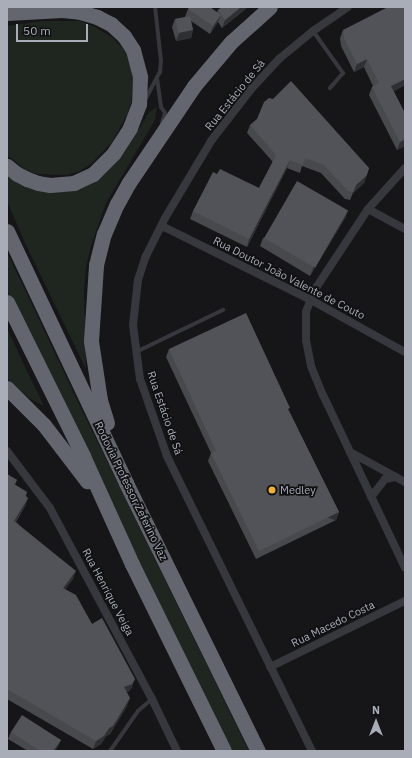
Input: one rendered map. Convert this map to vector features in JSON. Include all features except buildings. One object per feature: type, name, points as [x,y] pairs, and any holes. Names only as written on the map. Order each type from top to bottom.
[{"type":"highway","points":[[126,482],[100,400],[93,364],[91,341],[92,307],[96,265],[104,234],[120,197],[194,86],[219,54],[270,7]]},
{"type":"highway","points":[[7,13],[62,10],[80,12],[97,17],[111,24],[124,36],[133,50],[140,77],[139,104],[130,128],[114,153],[102,167],[74,183],[62,185],[38,184],[16,174],[7,166]]},
{"type":"highway","name":"Rodovia Professor Zeferino Vaz","points":[[7,231],[126,482],[258,751]]},
{"type":"highway","points":[[7,302],[83,456],[132,564],[224,751]]},
{"type":"highway","points":[[7,388],[44,425],[86,479],[132,564]]},
{"type":"street","name":"Rua Estácio de Sá","points":[[312,751],[167,456],[140,379],[133,325],[138,280],[146,256],[211,141],[248,94],[279,59],[313,31],[348,7]]},
{"type":"street","points":[[405,168],[368,209],[314,291],[306,312],[306,340],[311,366],[323,395],[405,568]]},
{"type":"street","points":[[368,209],[405,229]]},
{"type":"street","name":"Rua Doutor João Valente de Couto","points":[[162,226],[311,300],[405,352]]},
{"type":"street","name":"Rua Henrique Veiga","points":[[7,451],[50,508],[152,698],[177,751]]},
{"type":"street","points":[[350,452],[405,482]]},
{"type":"street","points":[[371,497],[385,479],[396,477]]},
{"type":"street","name":"Rua Macedo Costa","points":[[270,667],[405,601]]},
{"type":"lane","points":[[130,128],[157,77],[161,62],[161,50],[155,7]]},
{"type":"lane","points":[[313,31],[343,73],[330,88]]},
{"type":"lane","points":[[153,147],[165,113],[161,107],[157,77]]},
{"type":"lane","points":[[136,352],[223,310]]},
{"type":"lane","points":[[110,751],[138,711],[152,698]]},
{"type":"shaded area","points":[[43,21],[80,21],[95,27],[113,38],[125,51],[134,76],[131,103],[127,115],[112,142],[91,164],[80,171],[67,175],[37,174],[26,170],[7,155],[7,26]]},
{"type":"shaded area","points":[[157,107],[155,120],[106,203],[91,246],[86,267],[84,289],[86,369],[25,243],[7,201],[7,176],[26,186],[73,190],[90,184],[107,171],[136,134],[149,112]]},
{"type":"shaded area","points":[[7,252],[79,404],[249,751],[232,751],[25,328],[7,290]]},
{"type":"shaded area","points":[[7,328],[44,406],[29,398],[7,378]]},
{"type":"place","name":"Medley","points":[[272,490]]}]
